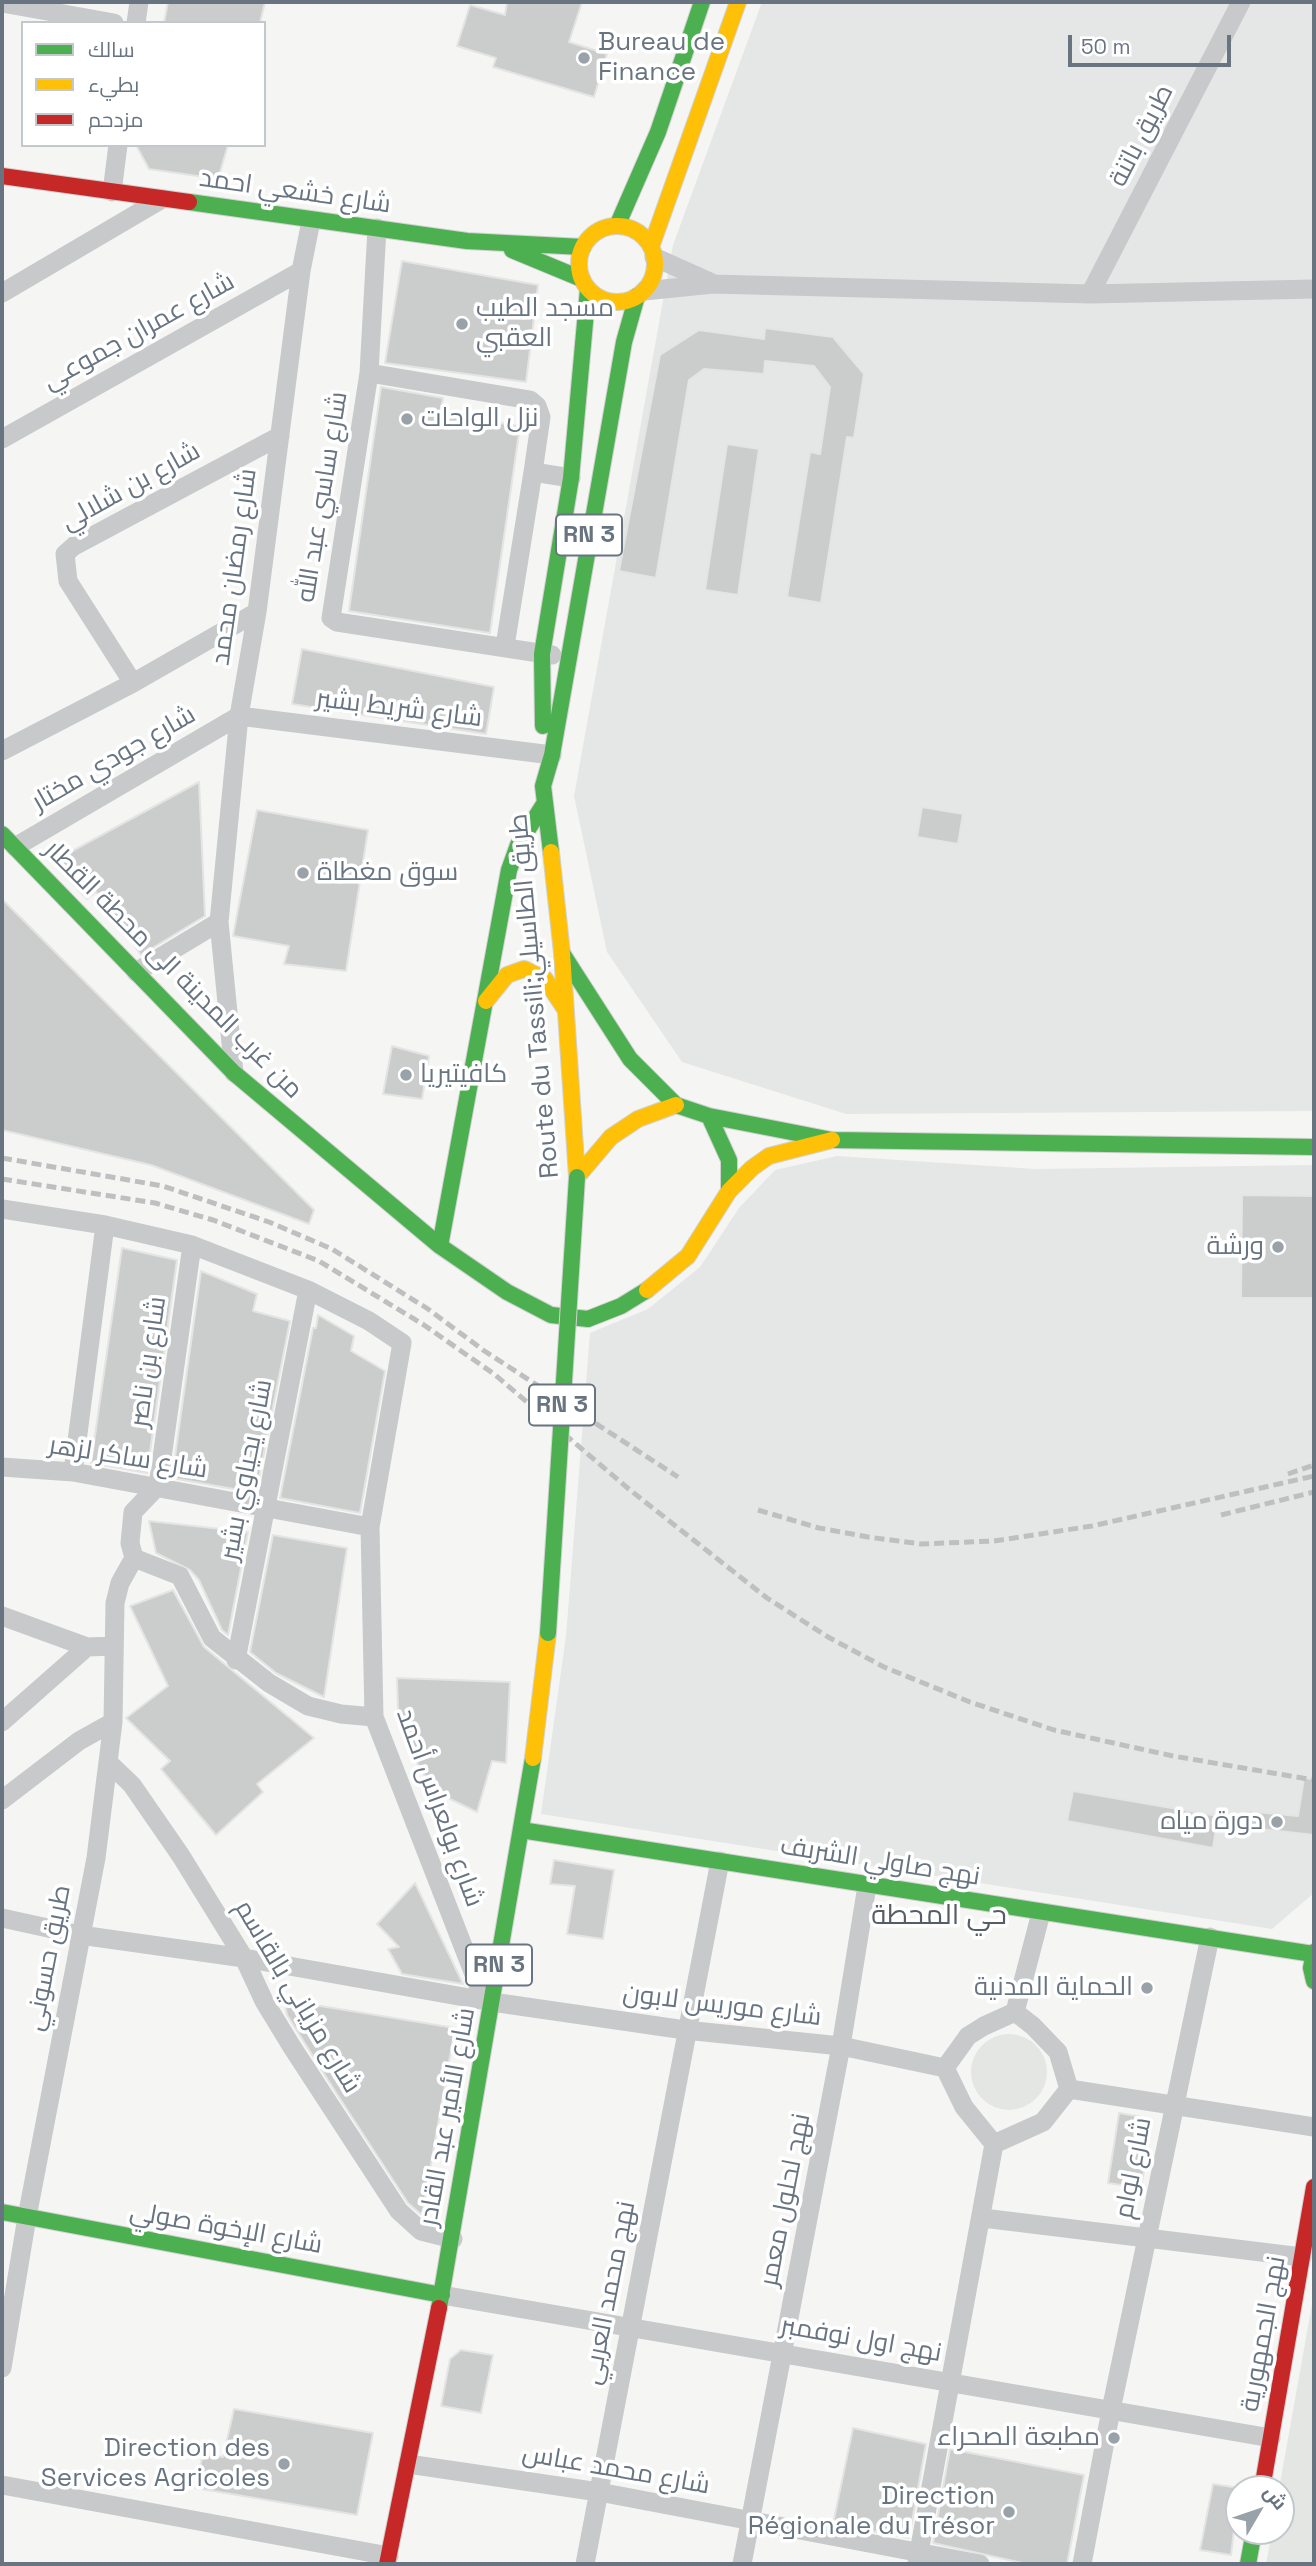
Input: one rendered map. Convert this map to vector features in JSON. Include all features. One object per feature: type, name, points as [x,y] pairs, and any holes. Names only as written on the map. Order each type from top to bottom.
[{"type":"main road","points":[[617,226],[658,132],[702,2]]},
{"type":"main road","points":[[494,243],[585,284],[606,300],[617,302],[641,294],[652,277],[652,252],[738,2]]},
{"type":"main road","name":"شارع خشعي احمد","points":[[2,176],[311,221],[494,243],[583,247]]},
{"type":"main road","points":[[585,284],[579,267],[583,247],[596,232],[617,226],[637,232],[652,252]]},
{"type":"main road","name":"Route du Tassili;طريق الطاسيلي","points":[[546,753],[541,654],[571,478],[585,284]]},
{"type":"main road","name":"Route du Tassili;طريق الطاسيلي","points":[[548,1633],[576,1177],[562,953],[544,804],[544,775],[626,331],[641,294]]},
{"type":"main road","points":[[440,1246],[486,1001],[494,938],[509,870],[518,845],[544,804]]},
{"type":"main road","name":"من غرب المدينة الى محطة القطار","points":[[8,841],[234,1073],[440,1246],[508,1292],[551,1315],[587,1319],[621,1306],[654,1286],[688,1256],[709,1227],[729,1191]]},
{"type":"main road","points":[[562,953],[630,1059],[676,1105],[709,1116],[832,1140],[1314,1147]]},
{"type":"main road","points":[[486,1001],[507,975],[524,969],[544,979],[566,1011]]},
{"type":"main road","points":[[576,1177],[611,1137],[638,1119],[676,1105]]},
{"type":"main road","points":[[709,1116],[729,1160],[729,1191]]},
{"type":"main road","points":[[729,1191],[769,1156],[832,1140]]},
{"type":"main road","name":"شارع الأمير عبد القادر","points":[[388,2560],[453,2239],[488,2001],[521,1830],[548,1633]]},
{"type":"main road","name":"نهج صاولي الشربف","points":[[521,1830],[1041,1913],[1314,1953]]},
{"type":"main road","points":[[1314,1953],[1314,1981]]},
{"type":"main road","name":"نهج الجمهورية","points":[[1264,2475],[1314,2187]]},
{"type":"main road","name":"شارع الإخوة صولي","points":[[2,2212],[442,2295]]},
{"type":"main road","points":[[1248,2564],[1251,2545]]},
{"type":"street","points":[[136,21],[139,2]]},
{"type":"street","name":"طريق باتنة","points":[[1090,294],[1241,2]]},
{"type":"street","points":[[2,3],[103,21]]},
{"type":"street","points":[[112,192],[118,147]]},
{"type":"street","points":[[2,293],[162,199]]},
{"type":"street","name":"شارع رمضان محمد","points":[[234,1073],[219,922],[239,716],[257,612],[301,271],[311,221]]},
{"type":"street","name":"شارع ساسي عبد الله","points":[[377,228],[369,373],[331,618],[337,622],[567,657]]},
{"type":"street","points":[[652,252],[713,284]]},
{"type":"street","name":"شارع عمران جموعي","points":[[2,439],[301,271]]},
{"type":"street","points":[[641,294],[713,284],[1090,294],[1314,289]]},
{"type":"street","points":[[369,373],[530,400],[537,406],[541,417],[505,646]]},
{"type":"street","name":"شارع بن شلالي","points":[[133,683],[68,581],[65,554],[74,546],[280,436]]},
{"type":"street","points":[[533,472],[571,478]]},
{"type":"street","points":[[4,745],[133,683],[257,612]]},
{"type":"street","name":"شارع شريط بشير","points":[[239,716],[546,753]]},
{"type":"street","name":"شارع جودي مختار","points":[[8,841],[239,716]]},
{"type":"street","points":[[136,972],[219,922]]},
{"type":"street","name":"شارع بولعراس أحمد","points":[[2,1209],[105,1225],[192,1245],[307,1290],[369,1321],[402,1343],[370,1527],[374,1717],[488,2001]]},
{"type":"street","points":[[73,1472],[105,1225]]},
{"type":"street","name":"شارع بن ناصر","points":[[158,1486],[192,1245]]},
{"type":"street","name":"شارع يحياوي بشير","points":[[236,1660],[267,1510],[307,1290]]},
{"type":"street","name":"شارع ساكر لزهر","points":[[2,1467],[73,1472],[370,1527]]},
{"type":"street","points":[[158,1486],[133,1512],[130,1543],[134,1558],[180,1576],[212,1638],[236,1660],[308,1706],[341,1714],[374,1717]]},
{"type":"street","name":"طريق حسوني","points":[[2,2368],[27,2217],[96,1858],[113,1721],[115,1603],[120,1583],[134,1558]]},
{"type":"street","points":[[2,1616],[87,1647],[114,1646]]},
{"type":"street","points":[[2,1722],[87,1647]]},
{"type":"street","points":[[2,1801],[79,1741],[113,1721]]},
{"type":"street","name":"شارع مزياني بالقاسم","points":[[108,1762],[132,1785],[181,1856],[244,1958],[264,2001],[399,2211],[421,2231],[453,2239]]},
{"type":"street","name":"نهج محمد العربي","points":[[585,2564],[685,2030],[720,1861]]},
{"type":"street","name":"نهج لحلول معمر","points":[[742,2564],[841,2046],[867,1886]]},
{"type":"street","points":[[1016,2012],[1041,1913]]},
{"type":"street","name":"شارع موريس لابون","points":[[2,1917],[80,1935],[244,1958],[488,2001],[685,2030],[841,2046],[945,2068]]},
{"type":"street","name":"شارع لوام","points":[[1082,2564],[1173,2106],[1210,1937]]},
{"type":"street","points":[[917,2559],[995,2144],[964,2107],[945,2068],[968,2036],[1016,2012]]},
{"type":"street","points":[[1016,2012],[1058,2052],[1069,2089]]},
{"type":"street","points":[[1069,2089],[1314,2127]]},
{"type":"street","points":[[995,2144],[1043,2122],[1069,2089]]},
{"type":"street","points":[[983,2218],[1302,2257]]},
{"type":"street","name":"نهج اول نوفمبر","points":[[442,2295],[1271,2438]]},
{"type":"street","name":"شارع محمد عباس","points":[[408,2464],[599,2492],[750,2520],[917,2559],[980,2564]]},
{"type":"street","points":[[2,2485],[388,2560]]},
{"type":"shaded area","points":[[762,2],[1314,2],[1314,1111],[846,1114],[682,1062],[607,952],[574,796],[673,245]]},
{"type":"shaded area","points":[[837,1156],[1036,1169],[1314,1165],[1314,1893],[1272,1929],[541,1814],[566,1636],[590,1333],[648,1309],[700,1267],[739,1208],[775,1170]]},
{"type":"shaded area","points":[[1009,2034],[1023,2037],[1036,2045],[1044,2058],[1047,2072],[1044,2086],[1036,2099],[1023,2107],[1009,2110],[995,2107],[982,2099],[974,2086],[971,2072],[974,2058],[982,2045],[995,2037]]},
{"type":"shaded area","points":[[1314,2293],[1314,2564],[1266,2564],[1269,2545],[1295,2545],[1295,2475],[1282,2475]]},
{"type":"building","points":[[168,2],[265,2],[260,21],[164,21]]},
{"type":"building","points":[[507,2],[582,2],[569,42],[607,54],[594,97],[493,67],[496,58],[457,46],[470,5],[505,15]]},
{"type":"building","points":[[137,147],[227,147],[218,179],[149,169]]},
{"type":"building","name":"مسجد الطيب العقبي","points":[[402,261],[538,285],[526,382],[385,363]]},
{"type":"building","points":[[765,328],[833,337],[864,374],[854,438],[847,437],[821,603],[787,597],[810,452],[820,454],[830,387],[814,366],[765,361],[764,374],[704,369],[689,380],[656,578],[619,571],[660,355],[699,330],[764,339]]},
{"type":"building","points":[[381,387],[443,398],[440,414],[520,426],[490,633],[349,611]]},
{"type":"building","points":[[727,444],[759,449],[738,595],[705,590]]},
{"type":"building","points":[[302,649],[494,687],[486,734],[292,704]]},
{"type":"building","points":[[199,782],[205,916],[141,955],[96,892],[87,899],[52,862]]},
{"type":"building","points":[[922,807],[963,814],[958,844],[917,837]]},
{"type":"building","name":"سوق مغطاة","points":[[257,810],[368,830],[346,971],[284,964],[289,946],[233,936]]},
{"type":"building","points":[[2,899],[314,1210],[309,1224],[151,1165],[2,1130]]},
{"type":"building","name":"كافيتيريا","points":[[392,1046],[429,1056],[422,1099],[383,1094]]},
{"type":"building","name":"ورشة","points":[[1242,1195],[1314,1196],[1314,1298],[1241,1298]]},
{"type":"building","points":[[122,1248],[177,1260],[147,1473],[91,1463]]},
{"type":"building","points":[[201,1271],[257,1294],[253,1311],[290,1321],[256,1493],[172,1478]]},
{"type":"building","points":[[318,1315],[354,1336],[351,1351],[385,1371],[360,1513],[280,1498],[313,1328],[316,1328]]},
{"type":"building","points":[[149,1521],[248,1532],[228,1635],[222,1630],[199,1580],[190,1570],[156,1553]]},
{"type":"building","points":[[273,1535],[347,1548],[324,1697],[276,1673],[250,1652]]},
{"type":"building","points":[[173,1590],[204,1647],[314,1738],[257,1784],[263,1792],[216,1835],[161,1769],[170,1761],[126,1718],[168,1686],[130,1606]]},
{"type":"building","points":[[397,1678],[510,1682],[506,1763],[492,1761],[477,1812],[450,1799],[424,1775],[407,1745],[398,1710]]},
{"type":"building","points":[[1304,1778],[1314,1779],[1314,1835],[1243,1827],[1245,1811],[1298,1816]]},
{"type":"building","points":[[1073,1791],[1218,1816],[1213,1848],[1067,1821]]},
{"type":"building","points":[[554,1860],[614,1870],[603,1939],[567,1934],[575,1886],[550,1884]]},
{"type":"building","points":[[415,1883],[463,1984],[402,1974],[388,1949],[399,1947],[377,1924]]},
{"type":"building","points":[[284,2000],[455,2028],[422,2215],[408,2203],[335,2091],[287,2015]]},
{"type":"building","points":[[1119,2113],[1153,2119],[1141,2188],[1108,2183]]},
{"type":"building","points":[[461,2350],[493,2355],[481,2413],[441,2406],[450,2359]]},
{"type":"building","name":"Direction des Services Agricoles","points":[[234,2409],[373,2433],[357,2515],[195,2488],[203,2454],[223,2457]]},
{"type":"building","points":[[853,2428],[926,2444],[909,2538],[833,2524]]},
{"type":"building","name":"Direction Régionale du Trésor","points":[[950,2449],[1084,2475],[1067,2564],[1027,2564],[933,2543]]},
{"type":"building","points":[[1213,2484],[1225,2486],[1225,2545],[1232,2545],[1231,2555],[1200,2550]]},
{"type":"railway","points":[[2,1158],[163,1186],[269,1222],[332,1249],[428,1309],[483,1350],[678,1477]]},
{"type":"railway","points":[[2,1179],[155,1203],[213,1220],[319,1261],[424,1325],[494,1374],[630,1490],[767,1598],[828,1637],[884,1667],[970,1702],[1054,1730],[1173,1756],[1314,1780]]},
{"type":"railway","points":[[1288,1474],[1314,1465]]},
{"type":"railway","points":[[758,1510],[819,1528],[921,1544],[994,1541],[1092,1526],[1314,1476]]},
{"type":"railway","points":[[1221,1515],[1314,1492]]},
{"type":"traffic: fast","points":[[617,226],[658,132],[702,2]]},
{"type":"traffic: fast","points":[[189,202],[467,241],[583,247]]},
{"type":"traffic: fast","points":[[512,250],[582,279]]},
{"type":"traffic: fast","points":[[543,726],[542,654],[571,478],[588,289]]},
{"type":"traffic: fast","points":[[551,852],[543,786],[552,755],[624,342],[637,296]]},
{"type":"traffic: fast","points":[[440,1246],[509,870],[518,845],[544,804]]},
{"type":"traffic: fast","points":[[2,834],[234,1073],[440,1246],[507,1292],[551,1315],[588,1319],[621,1306],[647,1290]]},
{"type":"traffic: fast","points":[[562,953],[630,1059],[676,1105],[709,1116],[832,1140],[1314,1147]]},
{"type":"traffic: fast","points":[[709,1116],[729,1160],[729,1191]]},
{"type":"traffic: fast","points":[[548,1633],[577,1177]]},
{"type":"traffic: fast","points":[[439,2308],[533,1758]]},
{"type":"traffic: fast","points":[[521,1830],[1313,1954]]},
{"type":"traffic: fast","points":[[1314,1952],[1311,1968],[1314,1981]]},
{"type":"traffic: fast","points":[[2,2212],[442,2295]]},
{"type":"traffic: fast","points":[[1248,2564],[1251,2545]]},
{"type":"traffic: slow","points":[[651,247],[738,2]]},
{"type":"traffic: slow","points":[[617,226],[631,229],[644,237],[652,250],[655,264],[652,278],[644,291],[631,299],[617,302],[603,299],[590,291],[582,278],[579,264],[582,250],[590,237],[603,229],[617,226]]},
{"type":"traffic: slow","points":[[551,852],[562,953],[577,1177]]},
{"type":"traffic: slow","points":[[486,1001],[507,975],[524,969],[545,979],[565,1009]]},
{"type":"traffic: slow","points":[[577,1177],[611,1137],[638,1119],[676,1105]]},
{"type":"traffic: slow","points":[[647,1290],[688,1256],[729,1191],[752,1168],[769,1156],[832,1140]]},
{"type":"traffic: slow","points":[[533,1758],[548,1633]]},
{"type":"traffic: jam","points":[[2,176],[189,202]]},
{"type":"traffic: jam","points":[[1264,2475],[1314,2187]]},
{"type":"traffic: jam","points":[[387,2564],[439,2308]]},
{"type":"place","name":"Bureau de Finance","points":[[584,58]]},
{"type":"place","name":"مسجد الطيب العقبي","points":[[462,324]]},
{"type":"place","name":"نزل الواحات","points":[[407,419]]},
{"type":"place","name":"سوق مغطاة","points":[[303,873]]},
{"type":"place","name":"كافيتيريا","points":[[406,1075]]},
{"type":"place","name":"ورشة","points":[[1278,1247]]},
{"type":"place","name":"دورة مياه","points":[[1277,1822]]},
{"type":"place","name":"الحماية المدنية","points":[[1147,1988]]},
{"type":"place","name":"مطبعة الصحراء","points":[[1114,2438]]},
{"type":"place","name":"Direction des Services Agricoles","points":[[284,2464]]},
{"type":"place","name":"Direction Régionale du Trésor","points":[[1009,2512]]},
{"type":"district","name":"حي المحطة","points":[[939,1916]]}]
